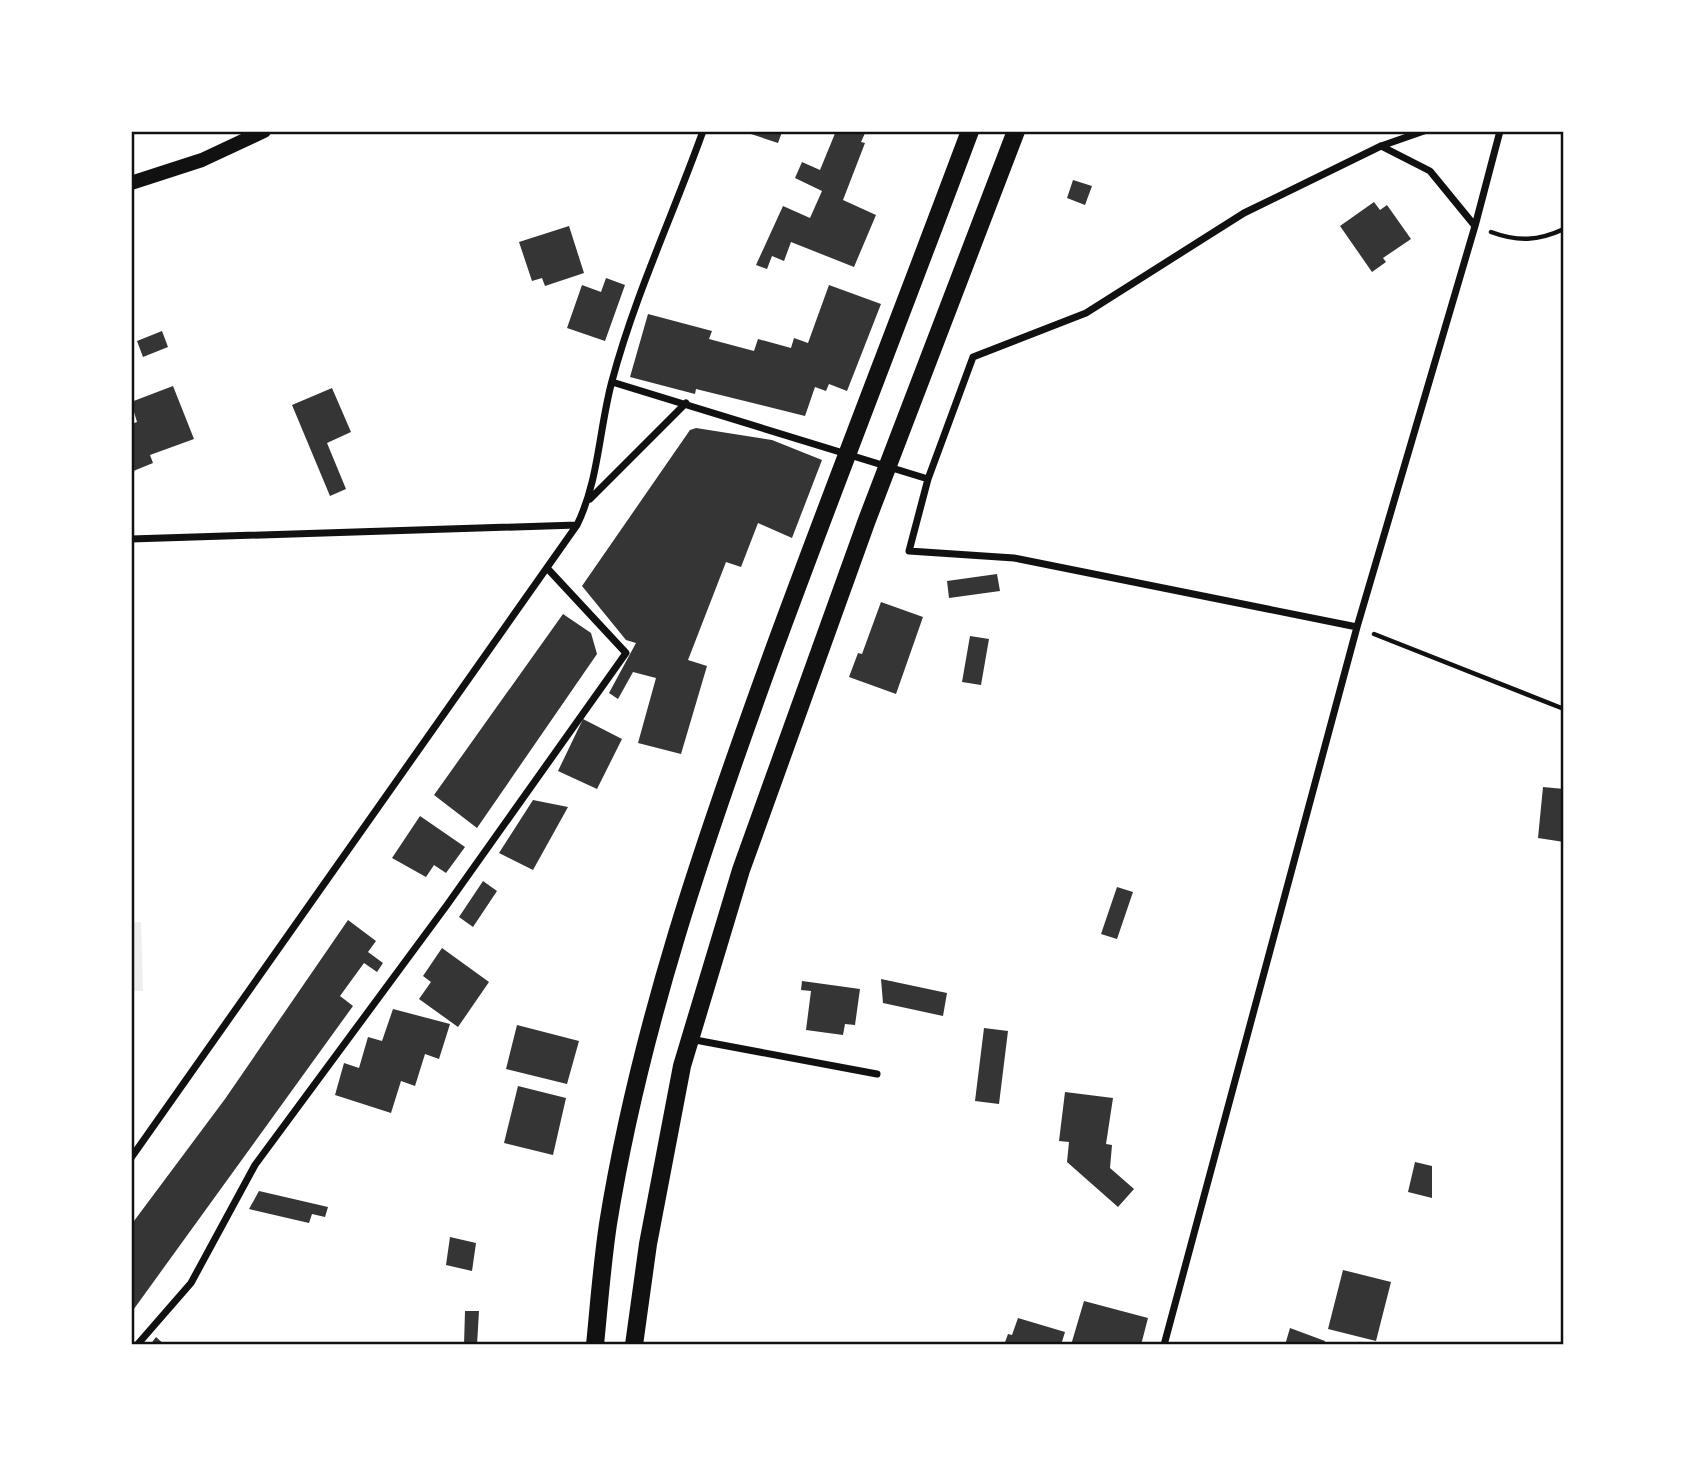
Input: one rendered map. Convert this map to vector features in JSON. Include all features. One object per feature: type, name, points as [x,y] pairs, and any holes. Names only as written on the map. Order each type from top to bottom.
[{"type":"main road","points":[[131,183],[202,160],[264,131]]},
{"type":"main road","points":[[595,1345],[608,1225],[648,1037],[704,841],[847,452],[970,131]]},
{"type":"main road","points":[[634,1345],[648,1244],[689,1039],[741,870],[890,458],[1016,131]]},
{"type":"street","points":[[131,1158],[577,525],[590,499],[612,382],[647,274],[703,131]]},
{"type":"street","points":[[1357,627],[1014,558],[909,551],[928,479],[973,357],[1086,313],[1244,214],[1381,146],[1423,131]]},
{"type":"street","points":[[1164,1345],[1357,627],[1475,226],[1500,131]]},
{"type":"street","points":[[1381,146],[1430,171],[1475,226]]},
{"type":"street","points":[[612,382],[847,452],[890,458],[928,479]]},
{"type":"street","points":[[590,499],[686,403]]},
{"type":"street","points":[[131,539],[577,525]]},
{"type":"street","points":[[137,1345],[191,1283],[256,1165],[447,905],[626,653],[547,568]]},
{"type":"street","points":[[689,1039],[877,1074]]},
{"type":"path","points":[[1475,226],[1503,236],[1541,240],[1564,229]]},
{"type":"path","points":[[1357,627],[1564,709]]},
{"type":"shaded area","points":[[131,922],[141,922],[143,991],[131,991]]},
{"type":"building","points":[[836,131],[866,131],[861,142],[865,143],[843,200],[876,215],[854,267],[791,242],[784,261],[772,256],[767,269],[756,265],[783,206],[810,218],[822,191],[795,178],[802,162],[820,170]]},
{"type":"building","points":[[745,132],[782,132],[778,143]]},
{"type":"building","points":[[1073,180],[1092,186],[1085,205],[1067,198]]},
{"type":"building","points":[[1374,202],[1380,210],[1387,205],[1411,239],[1383,258],[1386,262],[1372,272],[1340,226]]},
{"type":"building","points":[[569,226],[584,273],[545,286],[542,278],[532,281],[519,242]]},
{"type":"building","points":[[606,278],[625,285],[605,341],[567,328],[582,285],[601,292]]},
{"type":"building","points":[[829,285],[881,304],[847,391],[829,384],[826,391],[815,387],[805,416],[696,389],[695,394],[630,377],[648,314],[712,331],[709,339],[754,351],[758,339],[791,348],[794,338],[808,343]]},
{"type":"building","points":[[162,331],[168,347],[143,357],[137,341]]},
{"type":"building","points":[[173,386],[194,439],[150,455],[153,463],[131,472],[131,424],[137,422],[131,402]]},
{"type":"building","points":[[332,388],[351,432],[327,443],[346,489],[330,496],[292,405]]},
{"type":"building","points":[[696,428],[772,440],[822,460],[792,538],[758,523],[741,567],[726,562],[688,660],[707,666],[681,754],[638,743],[656,678],[633,672],[618,699],[609,693],[636,643],[626,640],[582,586],[690,430]]},
{"type":"building","points":[[997,574],[1000,591],[949,598],[947,581]]},
{"type":"building","points":[[881,602],[923,617],[896,694],[849,677],[858,653],[862,654]]},
{"type":"building","points":[[563,614],[591,633],[597,654],[477,828],[434,795]]},
{"type":"building","points":[[970,636],[989,639],[981,685],[962,682]]},
{"type":"building","points":[[583,719],[622,739],[597,789],[558,771]]},
{"type":"building","points":[[1543,787],[1564,789],[1564,842],[1538,838]]},
{"type":"building","points":[[533,800],[568,807],[533,870],[499,853]]},
{"type":"building","points":[[420,816],[465,847],[446,873],[434,865],[426,877],[392,858]]},
{"type":"building","points":[[483,881],[497,891],[473,927],[459,917]]},
{"type":"building","points":[[1117,887],[1133,892],[1117,939],[1101,934]]},
{"type":"building","points":[[348,920],[376,941],[368,952],[383,963],[377,972],[364,963],[340,996],[353,1006],[131,1313],[131,1225],[225,1099]]},
{"type":"building","points":[[442,948],[489,982],[458,1027],[419,999],[431,982],[423,976]]},
{"type":"building","points":[[881,979],[947,993],[943,1016],[883,1003]]},
{"type":"building","points":[[802,981],[860,989],[855,1025],[845,1024],[843,1035],[806,1030],[811,991],[801,990]]},
{"type":"building","points":[[393,1009],[450,1024],[439,1059],[425,1054],[415,1086],[401,1081],[391,1113],[335,1095],[344,1063],[359,1068],[368,1037],[382,1041]]},
{"type":"building","points":[[517,1025],[579,1041],[567,1084],[506,1069]]},
{"type":"building","points":[[984,1028],[1008,1031],[999,1104],[975,1101]]},
{"type":"building","points":[[518,1086],[566,1098],[553,1155],[504,1143]]},
{"type":"building","points":[[1065,1092],[1113,1098],[1106,1144],[1112,1145],[1110,1168],[1134,1189],[1118,1207],[1067,1162],[1069,1142],[1059,1141]]},
{"type":"building","points":[[1415,1162],[1432,1166],[1432,1198],[1408,1192]]},
{"type":"building","points":[[259,1191],[328,1207],[325,1217],[312,1214],[309,1223],[249,1209]]},
{"type":"building","points":[[450,1237],[476,1243],[472,1271],[446,1265]]},
{"type":"building","points":[[1343,1270],[1391,1282],[1376,1341],[1328,1329]]},
{"type":"building","points":[[1084,1301],[1148,1318],[1141,1345],[1071,1345]]},
{"type":"building","points":[[465,1311],[479,1311],[477,1345],[464,1345]]},
{"type":"building","points":[[1018,1318],[1065,1332],[1061,1345],[1004,1345],[1008,1334],[1012,1335]]},
{"type":"building","points":[[1290,1328],[1325,1341],[1324,1345],[1285,1345]]},
{"type":"building","points":[[156,1337],[165,1345],[150,1345]]}]
